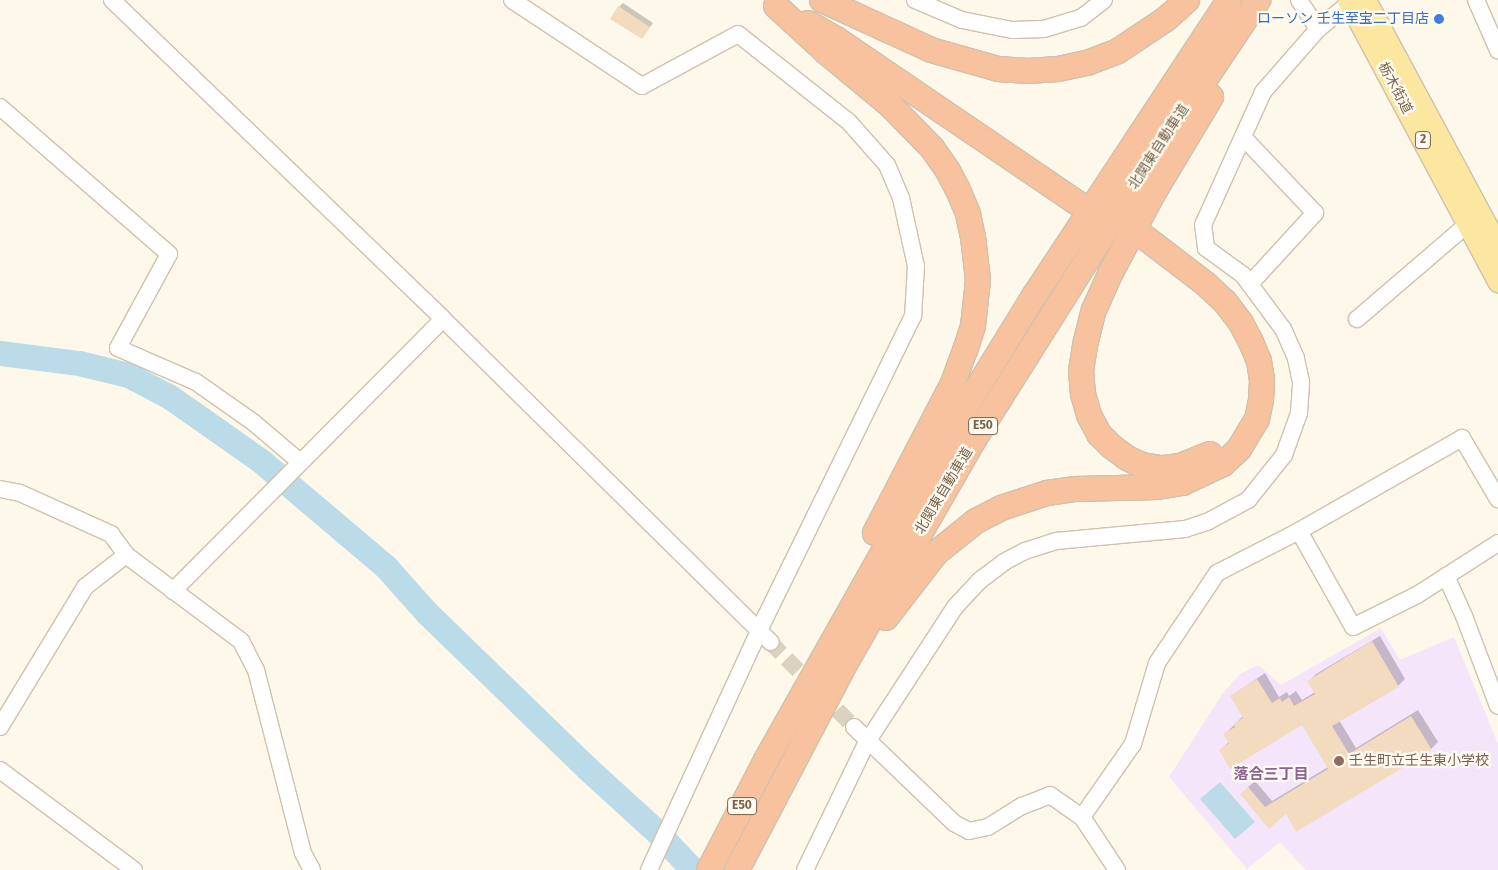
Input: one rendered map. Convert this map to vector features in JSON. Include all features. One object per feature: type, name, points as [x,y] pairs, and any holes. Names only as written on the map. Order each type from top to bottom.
[{"type":"highway","points":[[772,3],[836,39],[1081,198],[950,100],[844,30],[807,0]]},
{"type":"highway","points":[[822,0],[931,50],[998,69],[1028,71],[1058,69],[1087,63],[1118,51],[1166,19],[1187,0]]},
{"type":"highway","name":"北関東自動車道","points":[[713,861],[766,760],[964,410],[1054,264],[1229,0]]},
{"type":"highway","name":"北関東自動車道","points":[[737,869],[845,664],[975,438],[1132,190],[1258,0]]},
{"type":"highway","points":[[737,869],[796,778],[895,604],[926,564],[955,537],[976,521],[1001,508],[1047,493],[1076,489],[1157,487],[1183,483],[1223,464],[1239,450],[1249,434],[1258,418],[1262,380],[1259,360],[1240,323],[1225,302],[1207,285],[1140,241],[1219,314],[1240,349],[1249,386],[1240,422],[1220,448],[1203,458],[1181,466],[1161,468],[1142,465],[1127,458],[1099,434],[1089,415],[1083,394],[1081,371],[1094,310],[1110,274],[1154,192],[1272,0]]},
{"type":"highway","points":[[766,760],[817,646],[952,385],[973,326],[978,280],[977,258],[968,214],[948,171],[932,148],[890,105],[826,52],[772,3]]},
{"type":"main road","name":"栃木街道","points":[[1354,1],[1498,281]]},
{"type":"main road","name":"栃木街道","points":[[1354,1],[1498,247]]},
{"type":"street","points":[[112,0],[443,319],[764,636]]},
{"type":"street","points":[[512,0],[642,86],[738,34],[849,122],[887,166],[901,198],[916,266],[913,316],[764,636],[649,870]]},
{"type":"street","points":[[915,0],[962,20],[1012,30],[1044,29],[1081,18],[1104,0]]},
{"type":"street","points":[[1299,0],[1318,29]]},
{"type":"street","points":[[1476,0],[1496,39]]},
{"type":"street","points":[[805,870],[867,742],[955,607],[979,581],[1004,562],[1025,551],[1056,541],[1185,529],[1226,514],[1248,500],[1263,484],[1284,455],[1299,413],[1301,382],[1296,358],[1282,328],[1243,275],[1206,248],[1203,225],[1263,92],[1318,29],[1354,1]]},
{"type":"street","points":[[0,107],[169,254],[118,348],[196,382],[253,422],[295,467]]},
{"type":"street","points":[[1243,137],[1314,213],[1250,284]]},
{"type":"street","points":[[1357,319],[1468,224]]},
{"type":"street","points":[[173,591],[443,319]]},
{"type":"street","points":[[1082,817],[1133,744],[1157,663],[1217,573],[1299,531],[1462,438],[1498,499]]},
{"type":"street","points":[[0,489],[20,493],[111,534],[126,555],[241,642],[256,670],[303,853],[312,870]]},
{"type":"street","points":[[1299,531],[1353,627],[1417,595],[1498,543]]},
{"type":"street","points":[[0,727],[85,587],[126,555]]},
{"type":"street","points":[[1446,576],[1464,616],[1498,706]]},
{"type":"street","points":[[854,727],[867,742],[954,823],[969,832],[988,827],[1022,806],[1050,795],[1082,817],[1117,870]]},
{"type":"street","points":[[0,770],[134,870]]},
{"type":"shaded area","name":"壬生町立壬生東小学校","points":[[1381,628],[1400,660],[1454,637],[1498,744],[1498,870],[1306,870],[1280,842],[1247,869],[1169,777],[1223,693],[1240,674],[1258,665],[1281,685]]},
{"type":"water","points":[[1220,782],[1255,822],[1235,839],[1200,799]]},
{"type":"building","points":[[618,6],[650,27],[642,39],[610,19]]},
{"type":"building","points":[[1372,641],[1399,687],[1332,726],[1349,754],[1411,716],[1432,750],[1296,832],[1286,814],[1269,829],[1240,794],[1248,787],[1265,807],[1328,769],[1302,725],[1230,769],[1219,750],[1229,743],[1223,734],[1235,727],[1233,724],[1243,718],[1230,696],[1257,679],[1272,703],[1280,698],[1282,702],[1289,697],[1294,706],[1315,694],[1307,681]]},
{"type":"waterway","points":[[0,353],[79,363],[128,375],[170,397],[261,461],[386,567],[427,613],[588,769],[658,833],[693,870]]},
{"type":"tunnel","points":[[770,642],[854,727]]},
{"type":"place","name":"ローソン 壬生至宝二丁目店","points":[[1439,19]]},
{"type":"place","name":"壬生町立壬生東小学校","points":[[1339,761]]},
{"type":"district","name":"落合三丁目","points":[[1271,775]]}]
